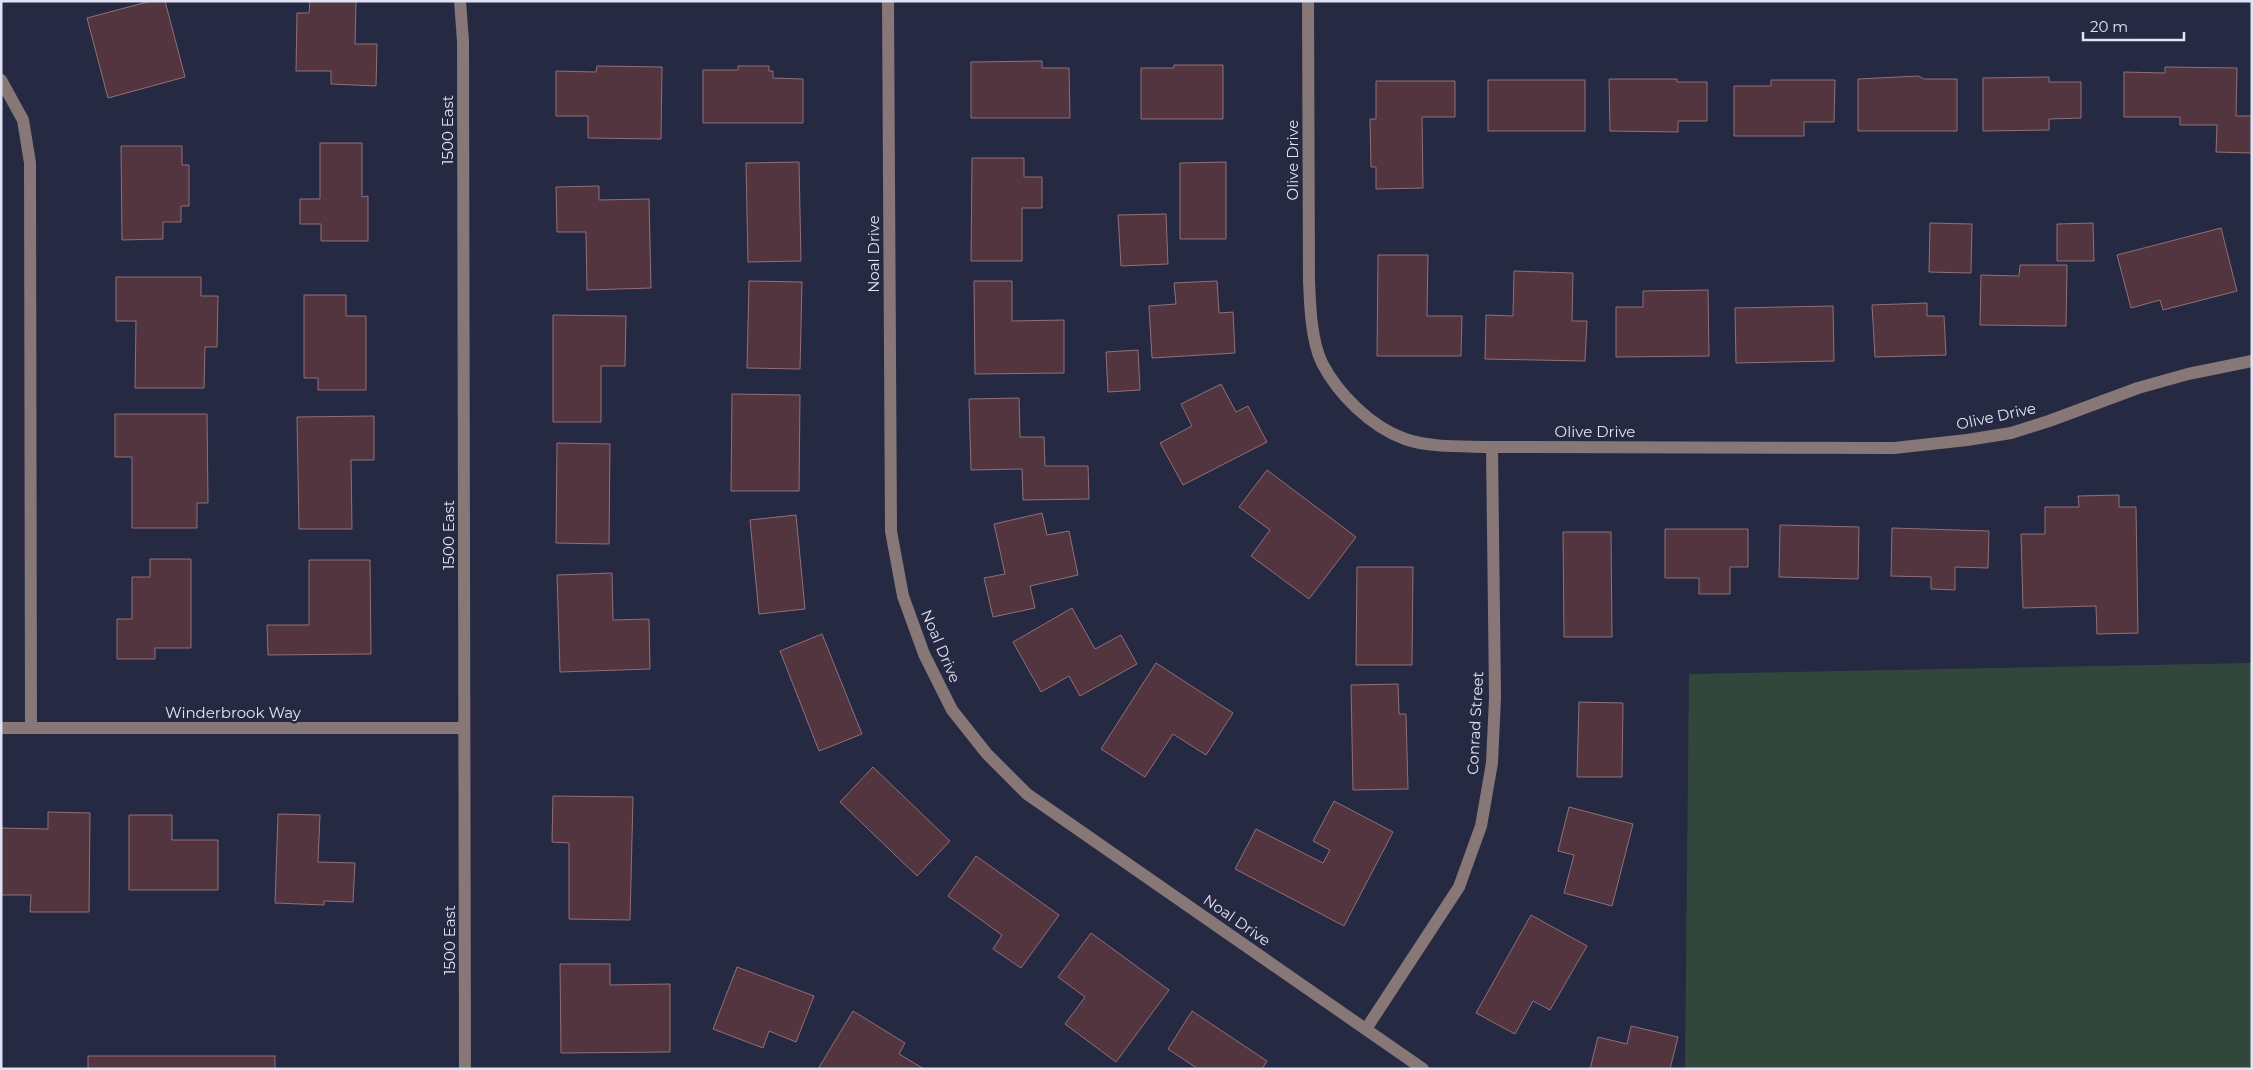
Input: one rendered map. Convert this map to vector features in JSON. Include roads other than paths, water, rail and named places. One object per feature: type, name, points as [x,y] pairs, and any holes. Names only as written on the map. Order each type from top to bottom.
[{"type":"street","name":"1500 East","points":[[460,1],[463,41],[465,1069]]},
{"type":"street","name":"Noal Drive","points":[[888,1],[891,532],[903,596],[924,654],[952,710],[987,754],[1027,794],[1423,1069]]},
{"type":"street","name":"Olive Drive","points":[[1308,1],[1309,280],[1311,321],[1322,362],[1345,396],[1372,421],[1405,439],[1437,444],[1492,447],[1894,448],[2011,433],[2138,388],[2188,374],[2252,361]]},
{"type":"street","points":[[1,80],[23,120],[30,163],[31,728]]},
{"type":"street","name":"Conrad Street","points":[[1366,1030],[1459,887],[1481,826],[1492,763],[1495,698],[1492,447]]},
{"type":"street","name":"Winderbrook Way","points":[[1,728],[464,728]]}]
